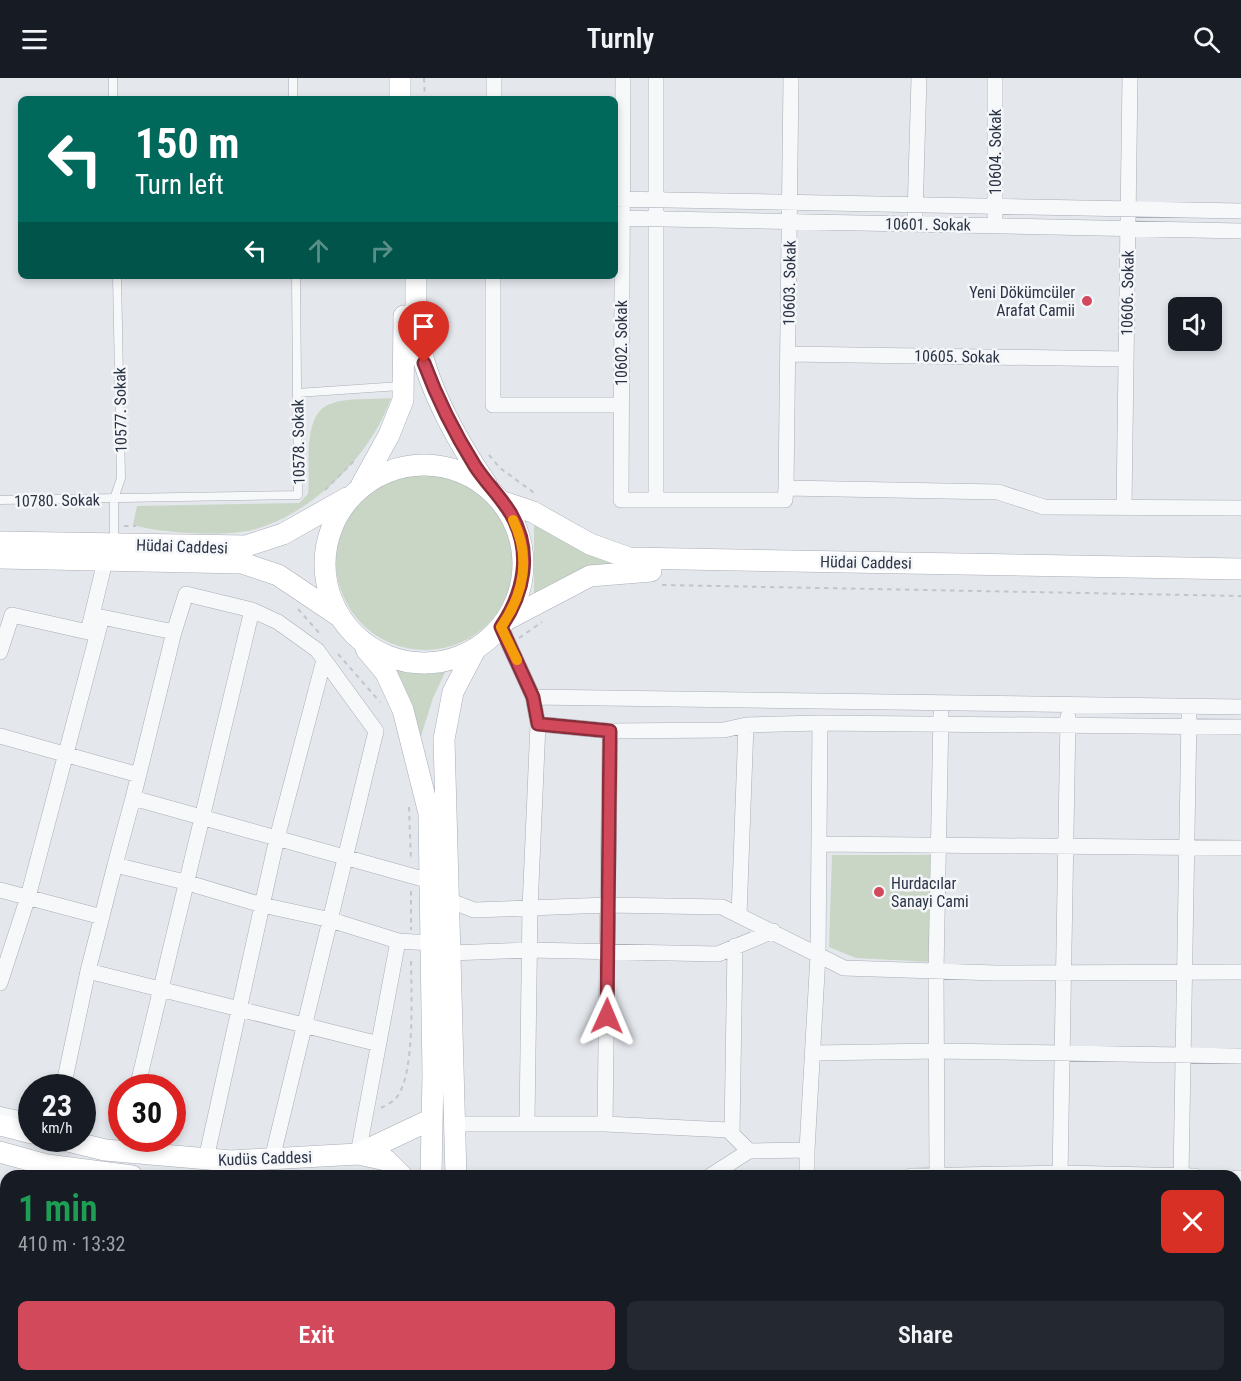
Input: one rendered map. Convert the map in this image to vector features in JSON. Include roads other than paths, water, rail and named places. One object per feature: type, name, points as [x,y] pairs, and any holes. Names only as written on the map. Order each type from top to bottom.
[{"type":"street","points":[[400,78],[400,96]]},
{"type":"street","points":[[413,78],[413,96]]},
{"type":"street","points":[[494,78],[494,96]]},
{"type":"street","name":"10602. Sokak","points":[[622,78],[618,199],[621,500],[656,500]]},
{"type":"street","points":[[656,78],[656,500],[785,500],[786,488],[998,492],[1044,507],[1241,508]]},
{"type":"street","name":"10603. Sokak","points":[[786,488],[791,78]]},
{"type":"street","points":[[915,224],[919,78]]},
{"type":"street","name":"10604. Sokak","points":[[994,226],[995,78]]},
{"type":"street","name":"10606. Sokak","points":[[1124,507],[1130,78]]},
{"type":"street","name":"10601. Sokak","points":[[618,199],[1241,211]]},
{"type":"street","name":"10601. Sokak","points":[[618,218],[1241,231]]},
{"type":"street","points":[[403,279],[405,386],[403,400],[395,423],[356,491],[337,516],[325,554],[329,593],[346,625],[386,673],[403,710],[429,813],[430,881],[440,948],[456,1170]]},
{"type":"street","points":[[346,625],[379,652],[412,662],[445,661],[476,648],[506,630],[521,587],[524,558],[518,528],[465,450],[424,363],[417,330],[416,279]]},
{"type":"street","points":[[493,279],[493,405],[621,405]]},
{"type":"street","name":"10605. Sokak","points":[[788,354],[1126,359]]},
{"type":"street","points":[[356,491],[372,479],[402,467],[434,465],[465,473],[497,497]]},
{"type":"street","name":"Hüdai Caddesi","points":[[0,558],[246,546],[283,534],[356,491]]},
{"type":"street","name":"Hüdai Caddesi","points":[[497,497],[533,512],[590,544],[629,558],[1241,569]]},
{"type":"street","name":"Hüdai Caddesi","points":[[0,542],[259,567],[278,575],[346,625]]},
{"type":"street","points":[[0,983],[28,897],[66,755],[110,552]]},
{"type":"street","name":"Hüdai Caddesi","points":[[506,630],[590,576],[632,571],[1241,582]]},
{"type":"street","points":[[66,1074],[88,971],[174,632],[186,594],[252,610],[278,622],[316,650],[376,731],[272,1159]]},
{"type":"street","points":[[140,1074],[252,610]]},
{"type":"street","points":[[0,652],[12,615],[88,632],[97,616]]},
{"type":"street","points":[[97,616],[174,632]]},
{"type":"street","points":[[506,630],[533,697],[538,724],[530,908],[527,1122]]},
{"type":"street","points":[[431,1170],[440,948],[448,900],[444,739],[453,692],[476,648]]},
{"type":"street","points":[[206,1159],[277,838],[324,660]]},
{"type":"street","points":[[533,697],[1241,707]]},
{"type":"street","points":[[937,1170],[936,971],[941,702]]},
{"type":"street","points":[[1060,1170],[1068,705]]},
{"type":"street","points":[[1181,1170],[1185,1056],[1184,972],[1189,706]]},
{"type":"street","points":[[538,724],[610,731],[724,730],[746,725],[819,723],[1241,727]]},
{"type":"street","points":[[807,1170],[818,955],[819,723]]},
{"type":"street","points":[[739,915],[746,725]]},
{"type":"street","points":[[605,1124],[610,731]]},
{"type":"street","points":[[0,736],[139,775]]},
{"type":"street","points":[[133,798],[430,881]]},
{"type":"street","points":[[820,843],[1241,848]]},
{"type":"street","points":[[116,865],[185,882],[262,905],[331,920],[398,941],[440,948],[718,954],[773,931]]},
{"type":"street","points":[[0,890],[102,917]]},
{"type":"street","points":[[448,900],[474,910],[608,905],[722,908],[773,931],[844,968],[936,971],[1241,972]]},
{"type":"street","points":[[396,1170],[386,1160],[358,1154],[398,941]]},
{"type":"street","points":[[732,1134],[735,946]]},
{"type":"street","points":[[88,971],[379,1044]]},
{"type":"street","points":[[813,1053],[937,1051],[1241,1056]]},
{"type":"street","name":"Kudüs Caddesi","points":[[154,1152],[231,1161],[358,1154],[432,1119]]},
{"type":"street","points":[[454,1124],[527,1122],[728,1130],[749,1151]]},
{"type":"street","points":[[0,1125],[18,1130]]},
{"type":"street","points":[[719,1170],[749,1151],[807,1150]]},
{"type":"street","points":[[0,1152],[47,1165],[86,1170]]},
{"type":"lane","points":[[113,78],[113,96]]},
{"type":"lane","points":[[293,78],[293,96]]},
{"type":"lane","name":"10577. Sokak","points":[[110,552],[114,499],[122,478],[117,279]]},
{"type":"lane","name":"10578. Sokak","points":[[114,499],[298,495],[296,279]]},
{"type":"lane","points":[[297,393],[405,386]]},
{"type":"lane","name":"10780. Sokak","points":[[0,500],[114,499]]},
{"type":"lane","points":[[0,1111],[18,1115]]},
{"type":"place","name":"Yeni Dökümcüler Arafat Camii","points":[[1087,301]]},
{"type":"place","name":"Hurdacılar Sanayi Cami","points":[[879,892]]}]
